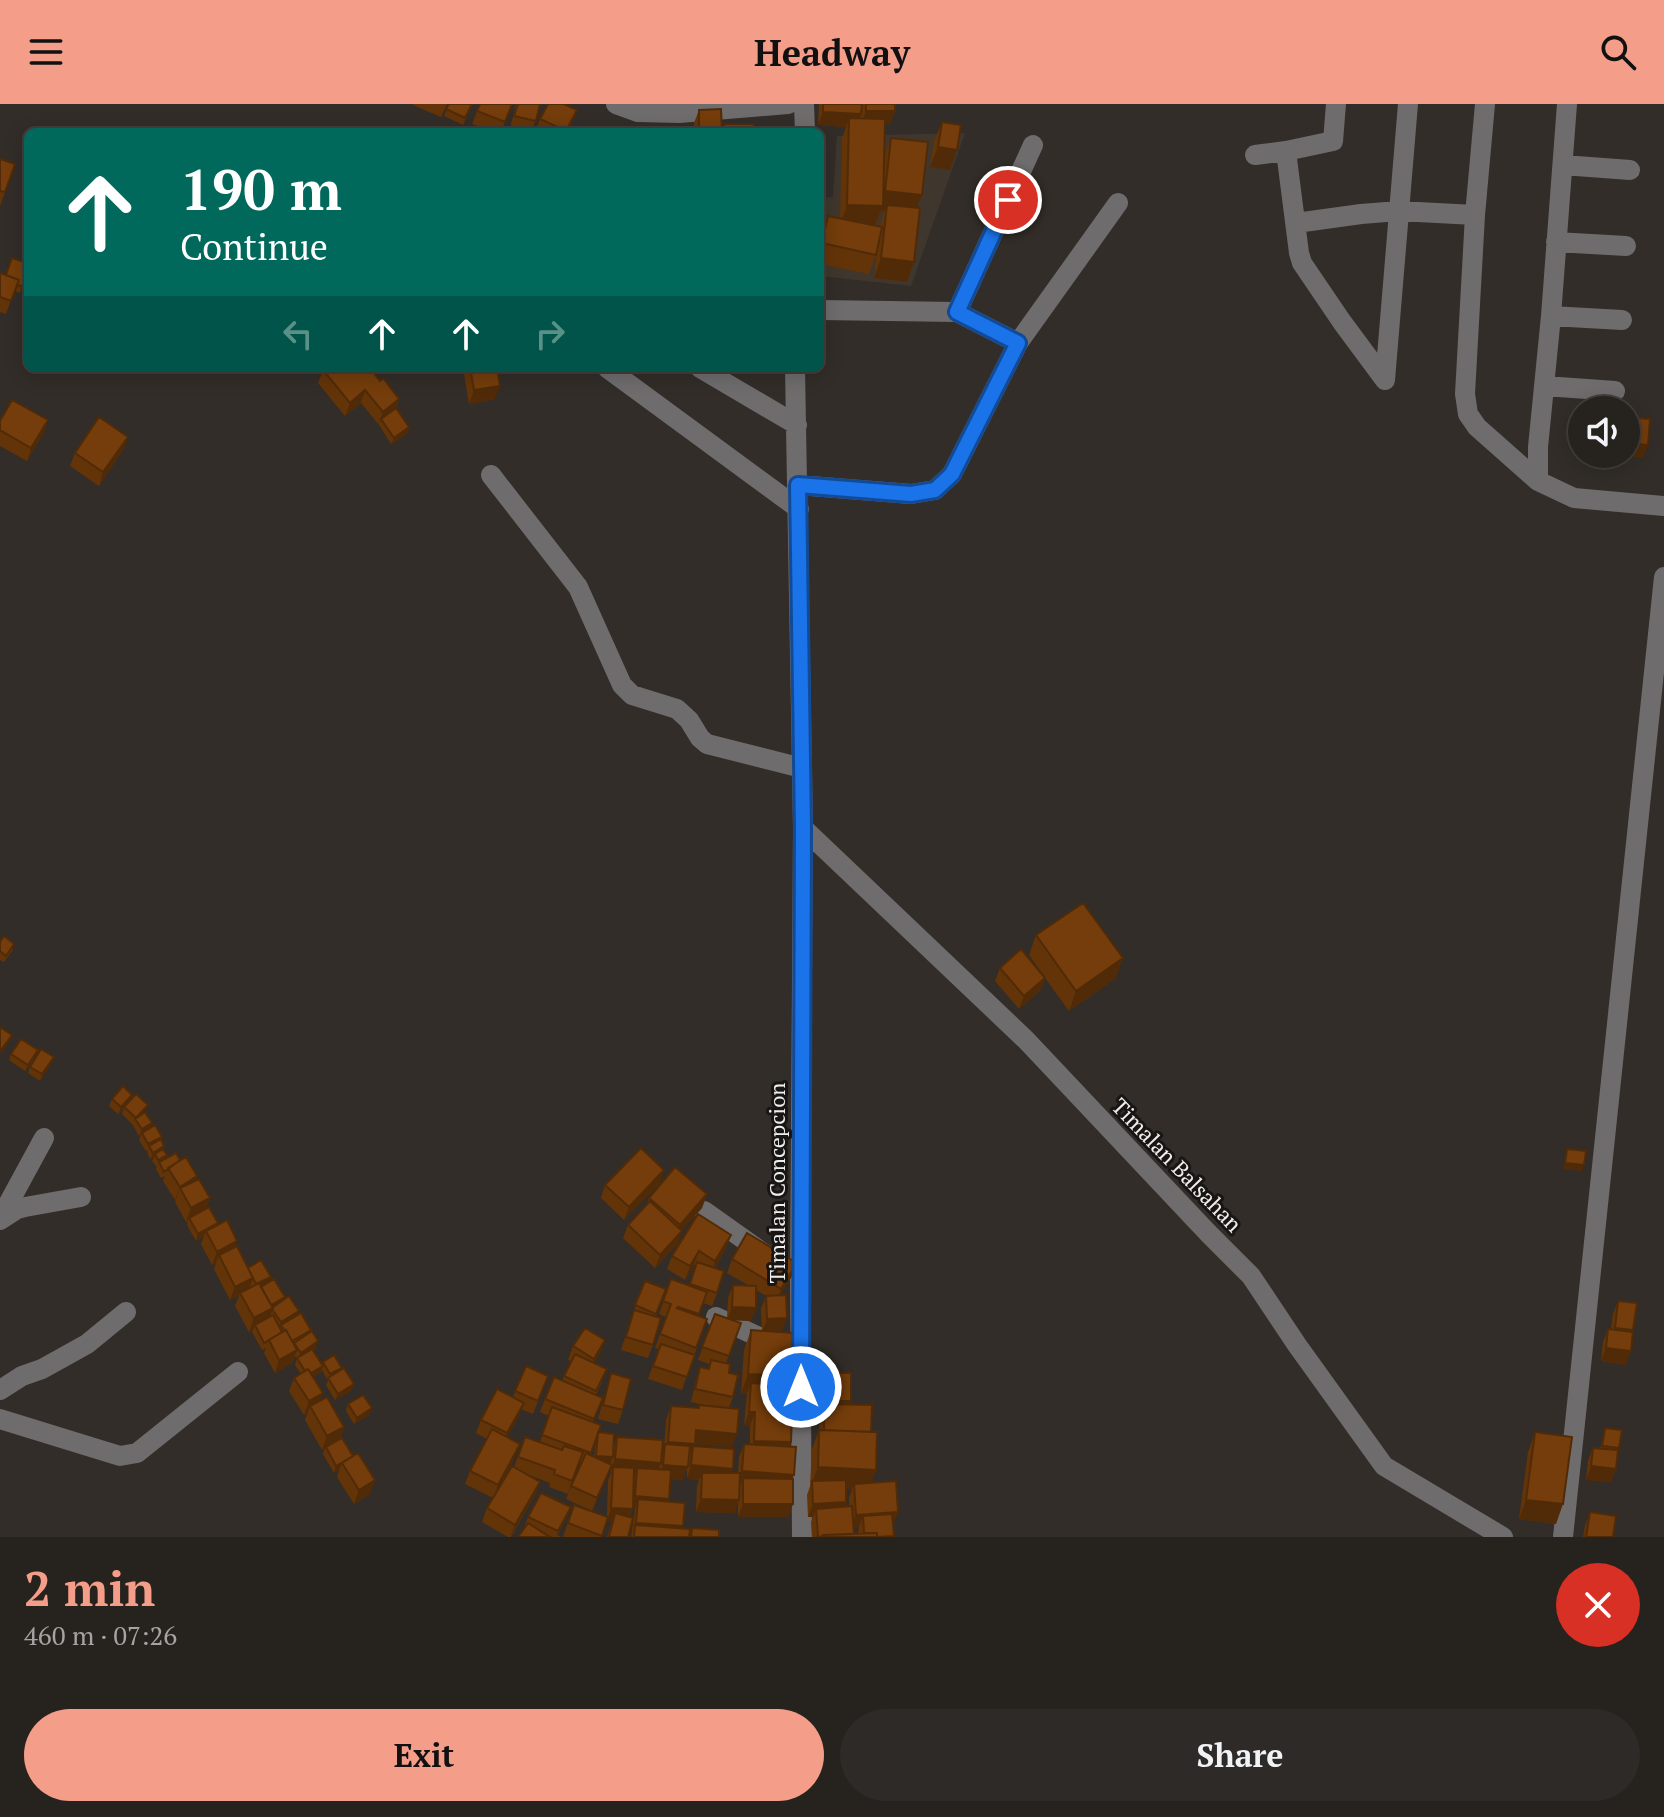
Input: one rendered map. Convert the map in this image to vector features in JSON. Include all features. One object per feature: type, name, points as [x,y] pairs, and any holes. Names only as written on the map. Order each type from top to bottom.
[{"type":"street","points":[[616,104],[638,112],[679,113],[788,104]]},
{"type":"street","points":[[804,104],[805,128]]},
{"type":"street","points":[[1255,155],[1333,141],[1336,104]]},
{"type":"street","points":[[1286,151],[1302,263],[1385,380],[1408,104]]},
{"type":"street","points":[[1485,104],[1465,394],[1468,414],[1477,427],[1538,481],[1574,498],[1664,506]]},
{"type":"street","points":[[1538,481],[1538,447],[1567,104]]},
{"type":"street","points":[[957,312],[1033,145]]},
{"type":"street","points":[[1563,165],[1630,170]]},
{"type":"street","points":[[798,485],[911,494],[935,490],[952,474],[1018,343],[1118,203]]},
{"type":"street","points":[[1296,223],[1399,211],[1475,215]]},
{"type":"street","points":[[1556,242],[1626,246]]},
{"type":"street","points":[[824,310],[957,312],[1018,343]]},
{"type":"street","points":[[1551,316],[1622,320]]},
{"type":"street","points":[[612,372],[799,509]]},
{"type":"street","points":[[707,372],[797,425]]},
{"type":"street","name":"Timalan Concepcion","points":[[795,372],[803,828],[802,1537]]},
{"type":"street","points":[[1545,386],[1615,391]]},
{"type":"street","points":[[491,475],[578,587],[622,685],[632,695],[677,709],[707,744],[802,768]]},
{"type":"street","points":[[1563,1537],[1664,577]]},
{"type":"street","name":"Timalan Balsahan","points":[[803,828],[1026,1040],[1251,1276],[1384,1466],[1503,1537]]},
{"type":"street","points":[[0,1219],[44,1138]]},
{"type":"street","points":[[0,1219],[17,1209],[81,1197]]},
{"type":"street","points":[[704,1211],[800,1280]]},
{"type":"street","points":[[0,1390],[87,1344],[126,1312]]},
{"type":"street","points":[[716,1317],[801,1357]]},
{"type":"street","points":[[0,1419],[120,1456],[137,1453],[238,1372]]},
{"type":"shaded area","points":[[965,133],[911,286],[824,276],[824,198],[833,197],[837,136]]},
{"type":"building","points":[[449,104],[472,104],[465,118],[446,109]]},
{"type":"building","points":[[480,104],[512,104],[505,122],[477,111]]},
{"type":"building","points":[[518,104],[540,104],[536,121],[514,116]]},
{"type":"building","points":[[548,104],[564,104],[577,110],[568,128],[560,128],[540,119]]},
{"type":"building","points":[[823,104],[862,104],[861,114],[823,112]]},
{"type":"building","points":[[866,104],[895,104],[895,111],[866,111]]},
{"type":"building","points":[[721,109],[722,128],[699,128],[699,110]]},
{"type":"building","points":[[849,118],[885,119],[883,206],[847,205]]},
{"type":"building","points":[[942,122],[961,125],[957,150],[938,147]]},
{"type":"building","points":[[724,124],[754,124],[754,128],[724,128]]},
{"type":"building","points":[[891,138],[928,142],[922,195],[885,191]]},
{"type":"building","points":[[0,159],[15,164],[5,192],[0,191]]},
{"type":"building","points":[[887,205],[920,208],[914,262],[881,258]]},
{"type":"building","points":[[828,216],[882,227],[876,255],[824,243]]},
{"type":"building","points":[[12,258],[24,262],[22,286],[17,285],[19,280],[6,275]]},
{"type":"building","points":[[0,273],[19,280],[11,301],[0,297]]},
{"type":"building","points":[[325,372],[373,372],[380,381],[383,378],[399,399],[383,412],[365,390],[350,403]]},
{"type":"building","points":[[471,372],[498,372],[500,386],[474,390]]},
{"type":"building","points":[[12,400],[48,420],[31,448],[0,430],[0,421]]},
{"type":"building","points":[[396,408],[409,427],[394,438],[381,419]]},
{"type":"building","points":[[99,417],[128,437],[103,472],[75,453]]},
{"type":"building","points":[[1640,418],[1650,419],[1648,445],[1640,444]]},
{"type":"building","points":[[1083,903],[1123,958],[1076,991],[1036,935]]},
{"type":"building","points":[[4,936],[14,944],[6,956],[0,951]]},
{"type":"building","points":[[1021,949],[1045,978],[1024,996],[1000,968]]},
{"type":"building","points":[[0,1027],[12,1035],[1,1050],[0,1050]]},
{"type":"building","points":[[21,1039],[38,1050],[28,1065],[11,1054]]},
{"type":"building","points":[[41,1049],[54,1057],[42,1074],[30,1067]]},
{"type":"building","points":[[123,1086],[132,1095],[121,1107],[112,1099]]},
{"type":"building","points":[[136,1094],[148,1105],[136,1118],[124,1107]]},
{"type":"building","points":[[145,1112],[152,1123],[142,1129],[135,1119]]},
{"type":"building","points":[[155,1125],[162,1137],[148,1144],[142,1133]]},
{"type":"building","points":[[161,1139],[164,1146],[153,1153],[149,1146]]},
{"type":"building","points":[[641,1148],[664,1170],[629,1207],[605,1185]]},
{"type":"building","points":[[163,1149],[167,1155],[158,1160],[155,1154]]},
{"type":"building","points":[[1567,1149],[1586,1151],[1584,1165],[1565,1163]]},
{"type":"building","points":[[176,1153],[180,1160],[164,1172],[159,1162]]},
{"type":"building","points":[[186,1157],[197,1176],[180,1187],[168,1168]]},
{"type":"building","points":[[675,1167],[707,1194],[680,1225],[649,1198]]},
{"type":"building","points":[[199,1179],[210,1198],[191,1208],[180,1188]]},
{"type":"building","points":[[650,1201],[682,1231],[660,1255],[628,1225]]},
{"type":"building","points":[[209,1207],[218,1223],[198,1234],[189,1218]]},
{"type":"building","points":[[698,1214],[731,1235],[715,1261],[699,1251],[690,1266],[672,1256]]},
{"type":"building","points":[[227,1220],[237,1241],[217,1252],[206,1231]]},
{"type":"building","points":[[747,1233],[797,1263],[781,1289],[732,1259]]},
{"type":"building","points":[[237,1246],[253,1278],[235,1287],[219,1255]]},
{"type":"building","points":[[261,1260],[271,1277],[256,1284],[248,1268]]},
{"type":"building","points":[[697,1262],[724,1271],[717,1293],[690,1284]]},
{"type":"building","points":[[274,1279],[285,1297],[271,1305],[261,1287]]},
{"type":"building","points":[[671,1279],[707,1292],[699,1314],[677,1308],[707,1319],[696,1348],[660,1334],[671,1304],[663,1301]]},
{"type":"building","points":[[645,1281],[666,1289],[656,1314],[635,1305]]},
{"type":"building","points":[[259,1283],[273,1308],[254,1318],[240,1293]]},
{"type":"building","points":[[733,1285],[756,1286],[756,1308],[732,1307]]},
{"type":"building","points":[[786,1295],[787,1318],[767,1319],[766,1296]]},
{"type":"building","points":[[289,1296],[299,1311],[281,1322],[272,1309]]},
{"type":"building","points":[[1618,1301],[1637,1303],[1633,1330],[1615,1328]]},
{"type":"building","points":[[634,1310],[661,1318],[653,1345],[626,1337]]},
{"type":"building","points":[[301,1313],[311,1330],[292,1341],[281,1325]]},
{"type":"building","points":[[715,1314],[741,1323],[729,1356],[702,1347]]},
{"type":"building","points":[[273,1315],[282,1332],[264,1343],[255,1325]]},
{"type":"building","points":[[585,1328],[605,1340],[594,1359],[573,1346]]},
{"type":"building","points":[[1608,1329],[1633,1332],[1631,1351],[1606,1348]]},
{"type":"building","points":[[286,1330],[297,1350],[279,1360],[269,1340]]},
{"type":"building","points":[[751,1330],[793,1333],[790,1376],[748,1374]]},
{"type":"building","points":[[312,1331],[318,1341],[301,1353],[294,1343]]},
{"type":"building","points":[[661,1344],[695,1355],[687,1377],[653,1366]]},
{"type":"building","points":[[312,1349],[323,1366],[311,1373],[308,1369],[305,1371],[297,1358]]},
{"type":"building","points":[[575,1354],[607,1369],[596,1391],[564,1376]]},
{"type":"building","points":[[334,1355],[342,1368],[330,1374],[323,1362]]},
{"type":"building","points":[[711,1360],[730,1364],[729,1373],[738,1375],[733,1397],[695,1389],[700,1367],[709,1369]]},
{"type":"building","points":[[526,1366],[548,1376],[538,1401],[515,1391]]},
{"type":"building","points":[[344,1368],[354,1384],[338,1394],[328,1378]]},
{"type":"building","points":[[308,1369],[323,1393],[309,1401],[294,1378]]},
{"type":"building","points":[[611,1373],[631,1379],[623,1410],[603,1405]]},
{"type":"building","points":[[813,1373],[851,1373],[851,1401],[813,1401]]},
{"type":"building","points":[[554,1377],[603,1398],[594,1419],[545,1399]]},
{"type":"building","points":[[751,1383],[783,1385],[781,1414],[792,1415],[791,1442],[754,1441],[755,1412],[749,1412]]},
{"type":"building","points":[[497,1389],[524,1403],[507,1433],[481,1420]]},
{"type":"building","points":[[363,1395],[372,1408],[357,1418],[348,1404]]},
{"type":"building","points":[[327,1397],[344,1427],[327,1436],[310,1406]]},
{"type":"building","points":[[824,1404],[872,1405],[871,1432],[824,1430]]},
{"type":"building","points":[[699,1405],[739,1409],[737,1434],[696,1430],[695,1444],[668,1442],[671,1406],[699,1408]]},
{"type":"building","points":[[552,1407],[601,1425],[591,1453],[542,1435]]},
{"type":"building","points":[[1605,1428],[1622,1430],[1619,1448],[1602,1446]]},
{"type":"building","points":[[492,1429],[520,1444],[498,1485],[470,1471]]},
{"type":"building","points":[[819,1430],[877,1432],[876,1470],[818,1467]]},
{"type":"building","points":[[598,1432],[614,1434],[613,1457],[596,1456]]},
{"type":"building","points":[[1535,1432],[1572,1437],[1563,1504],[1526,1500]]},
{"type":"building","points":[[525,1437],[562,1450],[564,1446],[583,1452],[572,1481],[554,1474],[555,1470],[518,1457]]},
{"type":"building","points":[[617,1437],[663,1440],[661,1463],[615,1459]]},
{"type":"building","points":[[342,1438],[353,1456],[336,1466],[326,1447]]},
{"type":"building","points":[[665,1444],[690,1446],[688,1467],[663,1465]]},
{"type":"building","points":[[744,1444],[796,1447],[794,1475],[742,1471]]},
{"type":"building","points":[[693,1446],[734,1449],[733,1469],[691,1465]]},
{"type":"building","points":[[1593,1448],[1618,1450],[1616,1469],[1591,1466]]},
{"type":"building","points":[[358,1453],[375,1480],[359,1490],[342,1463]]},
{"type":"building","points":[[586,1453],[612,1465],[597,1498],[571,1486]]},
{"type":"building","points":[[512,1466],[540,1482],[515,1525],[487,1508]]},
{"type":"building","points":[[613,1467],[634,1468],[633,1509],[611,1508]]},
{"type":"building","points":[[637,1468],[671,1470],[669,1499],[635,1496]]},
{"type":"building","points":[[702,1473],[740,1473],[739,1500],[701,1499]]},
{"type":"building","points":[[743,1478],[793,1479],[793,1504],[743,1504]]},
{"type":"building","points":[[846,1480],[846,1502],[813,1504],[812,1481]]},
{"type":"building","points":[[896,1481],[898,1512],[856,1515],[854,1484]]},
{"type":"building","points":[[541,1493],[571,1507],[558,1531],[528,1517]]},
{"type":"building","points":[[638,1499],[685,1503],[683,1526],[636,1523]]},
{"type":"building","points":[[574,1505],[608,1517],[602,1536],[568,1523]]},
{"type":"building","points":[[852,1506],[854,1534],[818,1537],[816,1509]]},
{"type":"building","points":[[1590,1512],[1616,1516],[1613,1537],[1586,1537]]},
{"type":"building","points":[[615,1513],[633,1518],[628,1537],[609,1537]]},
{"type":"building","points":[[892,1514],[894,1536],[877,1537],[877,1533],[864,1533],[863,1516]]},
{"type":"building","points":[[528,1523],[550,1537],[518,1537]]},
{"type":"building","points":[[635,1525],[690,1529],[689,1537],[634,1537]]},
{"type":"building","points":[[692,1528],[719,1530],[719,1537],[691,1537]]},
{"type":"building","points":[[877,1533],[877,1537],[823,1537],[823,1535]]},
{"type":"route","points":[[801,1387],[803,828],[798,485],[911,494],[935,490],[952,474],[1018,343],[957,312],[1008,200]]}]
